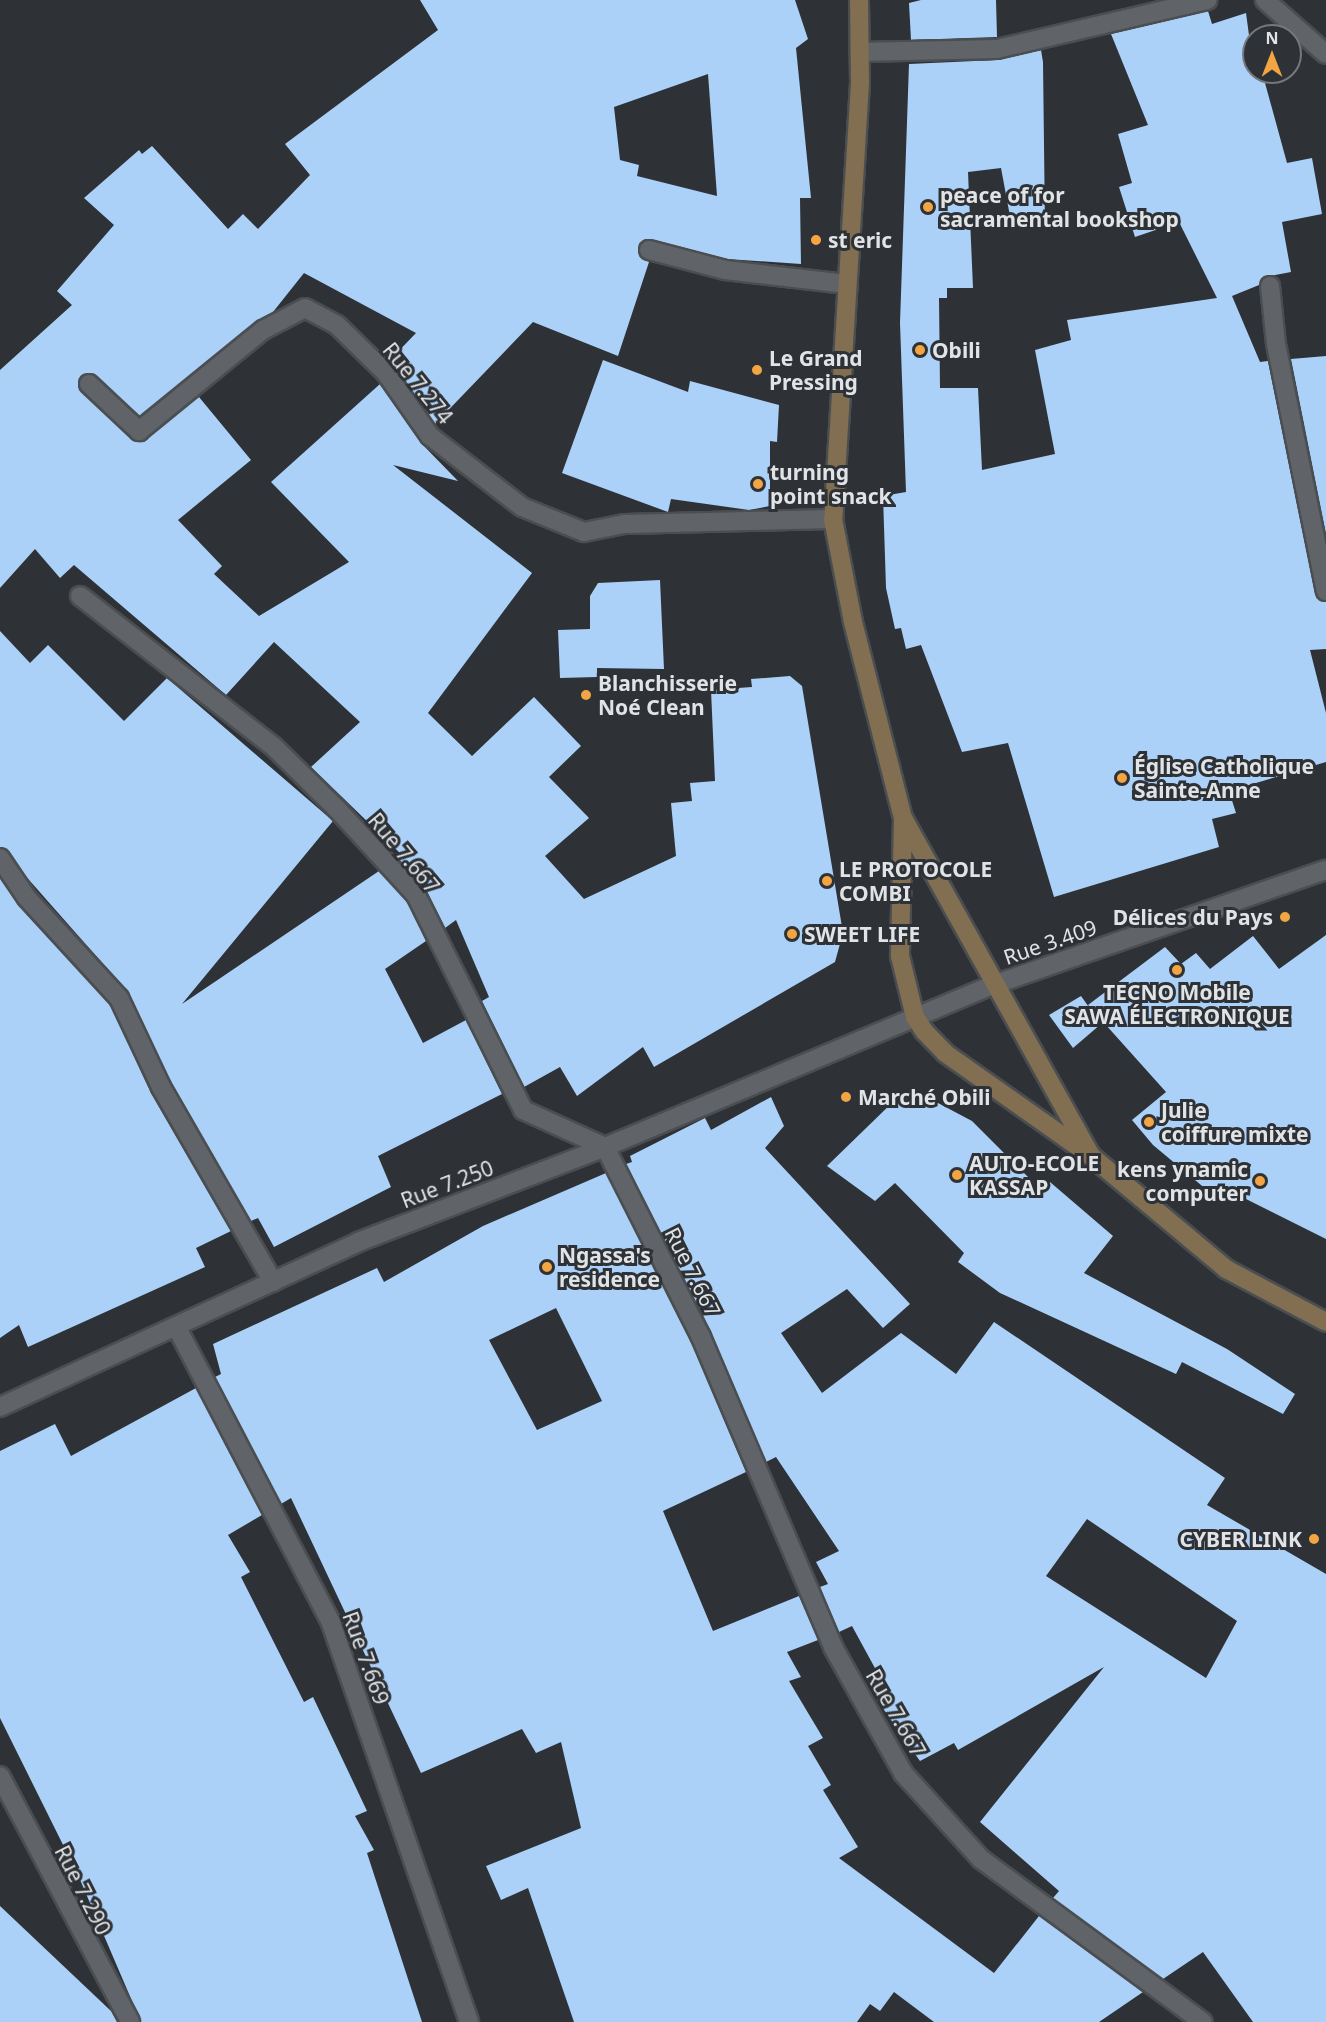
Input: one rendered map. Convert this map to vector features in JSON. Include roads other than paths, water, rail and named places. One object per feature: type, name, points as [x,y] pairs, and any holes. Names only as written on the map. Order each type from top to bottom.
[{"type":"main road","points":[[860,0],[860,52],[833,519],[875,724],[903,818],[993,985],[1069,1108],[1091,1156]]},
{"type":"main road","points":[[903,818],[900,956],[915,1017],[945,1053],[1091,1156],[1226,1269],[1326,1322]]},
{"type":"street","points":[[860,52],[997,50],[1207,0]]},
{"type":"street","points":[[1265,0],[1326,54]]},
{"type":"street","points":[[649,250],[725,270],[846,284]]},
{"type":"street","points":[[1270,286],[1276,344],[1326,591]]},
{"type":"street","name":"Rue 7.274","points":[[89,384],[139,431],[263,330],[305,308],[337,325],[386,373],[430,436],[522,507],[563,524],[584,532],[624,524],[833,519]]},
{"type":"street","name":"Rue 7.667","points":[[80,596],[273,746],[337,809],[416,895],[523,1110],[605,1147],[701,1337],[833,1647],[903,1773],[981,1859],[1203,2022]]},
{"type":"street","points":[[0,858],[27,898],[119,998],[161,1087],[273,1282]]},
{"type":"street","name":"Rue 3.409","points":[[915,1017],[993,985],[1326,870]]},
{"type":"street","name":"Rue 7.250","points":[[0,1407],[177,1328],[358,1242],[605,1147],[915,1017]]},
{"type":"street","name":"Rue 7.669","points":[[177,1328],[331,1623],[469,2022]]},
{"type":"street","name":"Rue 7.290","points":[[0,1776],[130,2022]]},
{"type":"place","name":"peace of for sacramental bookshop","points":[[928,207]]},
{"type":"place","name":"st eric","points":[[816,240]]},
{"type":"place","name":"Obili","points":[[920,350]]},
{"type":"place","name":"Le Grand Pressing","points":[[757,370]]},
{"type":"place","name":"turning point snack","points":[[758,484]]},
{"type":"place","name":"Blanchisserie Noé Clean","points":[[586,695]]},
{"type":"place","name":"Église Catholique Sainte-Anne","points":[[1122,778]]},
{"type":"place","name":"LE PROTOCOLE COMBI","points":[[827,881]]},
{"type":"place","name":"Délices du Pays","points":[[1285,917]]},
{"type":"place","name":"SWEET LIFE","points":[[792,934]]},
{"type":"place","name":"TECNO Mobile SAWA ÉLECTRONIQUE","points":[[1177,970]]},
{"type":"place","name":"Marché Obili","points":[[846,1097]]},
{"type":"place","name":"Julie coiffure mixte","points":[[1149,1122]]},
{"type":"place","name":"AUTO-ECOLE KASSAP","points":[[957,1175]]},
{"type":"place","name":"kens ynamic computer","points":[[1260,1181]]},
{"type":"place","name":"Ngassa's residence","points":[[547,1267]]},
{"type":"place","name":"CYBER LINK","points":[[1314,1539]]}]
